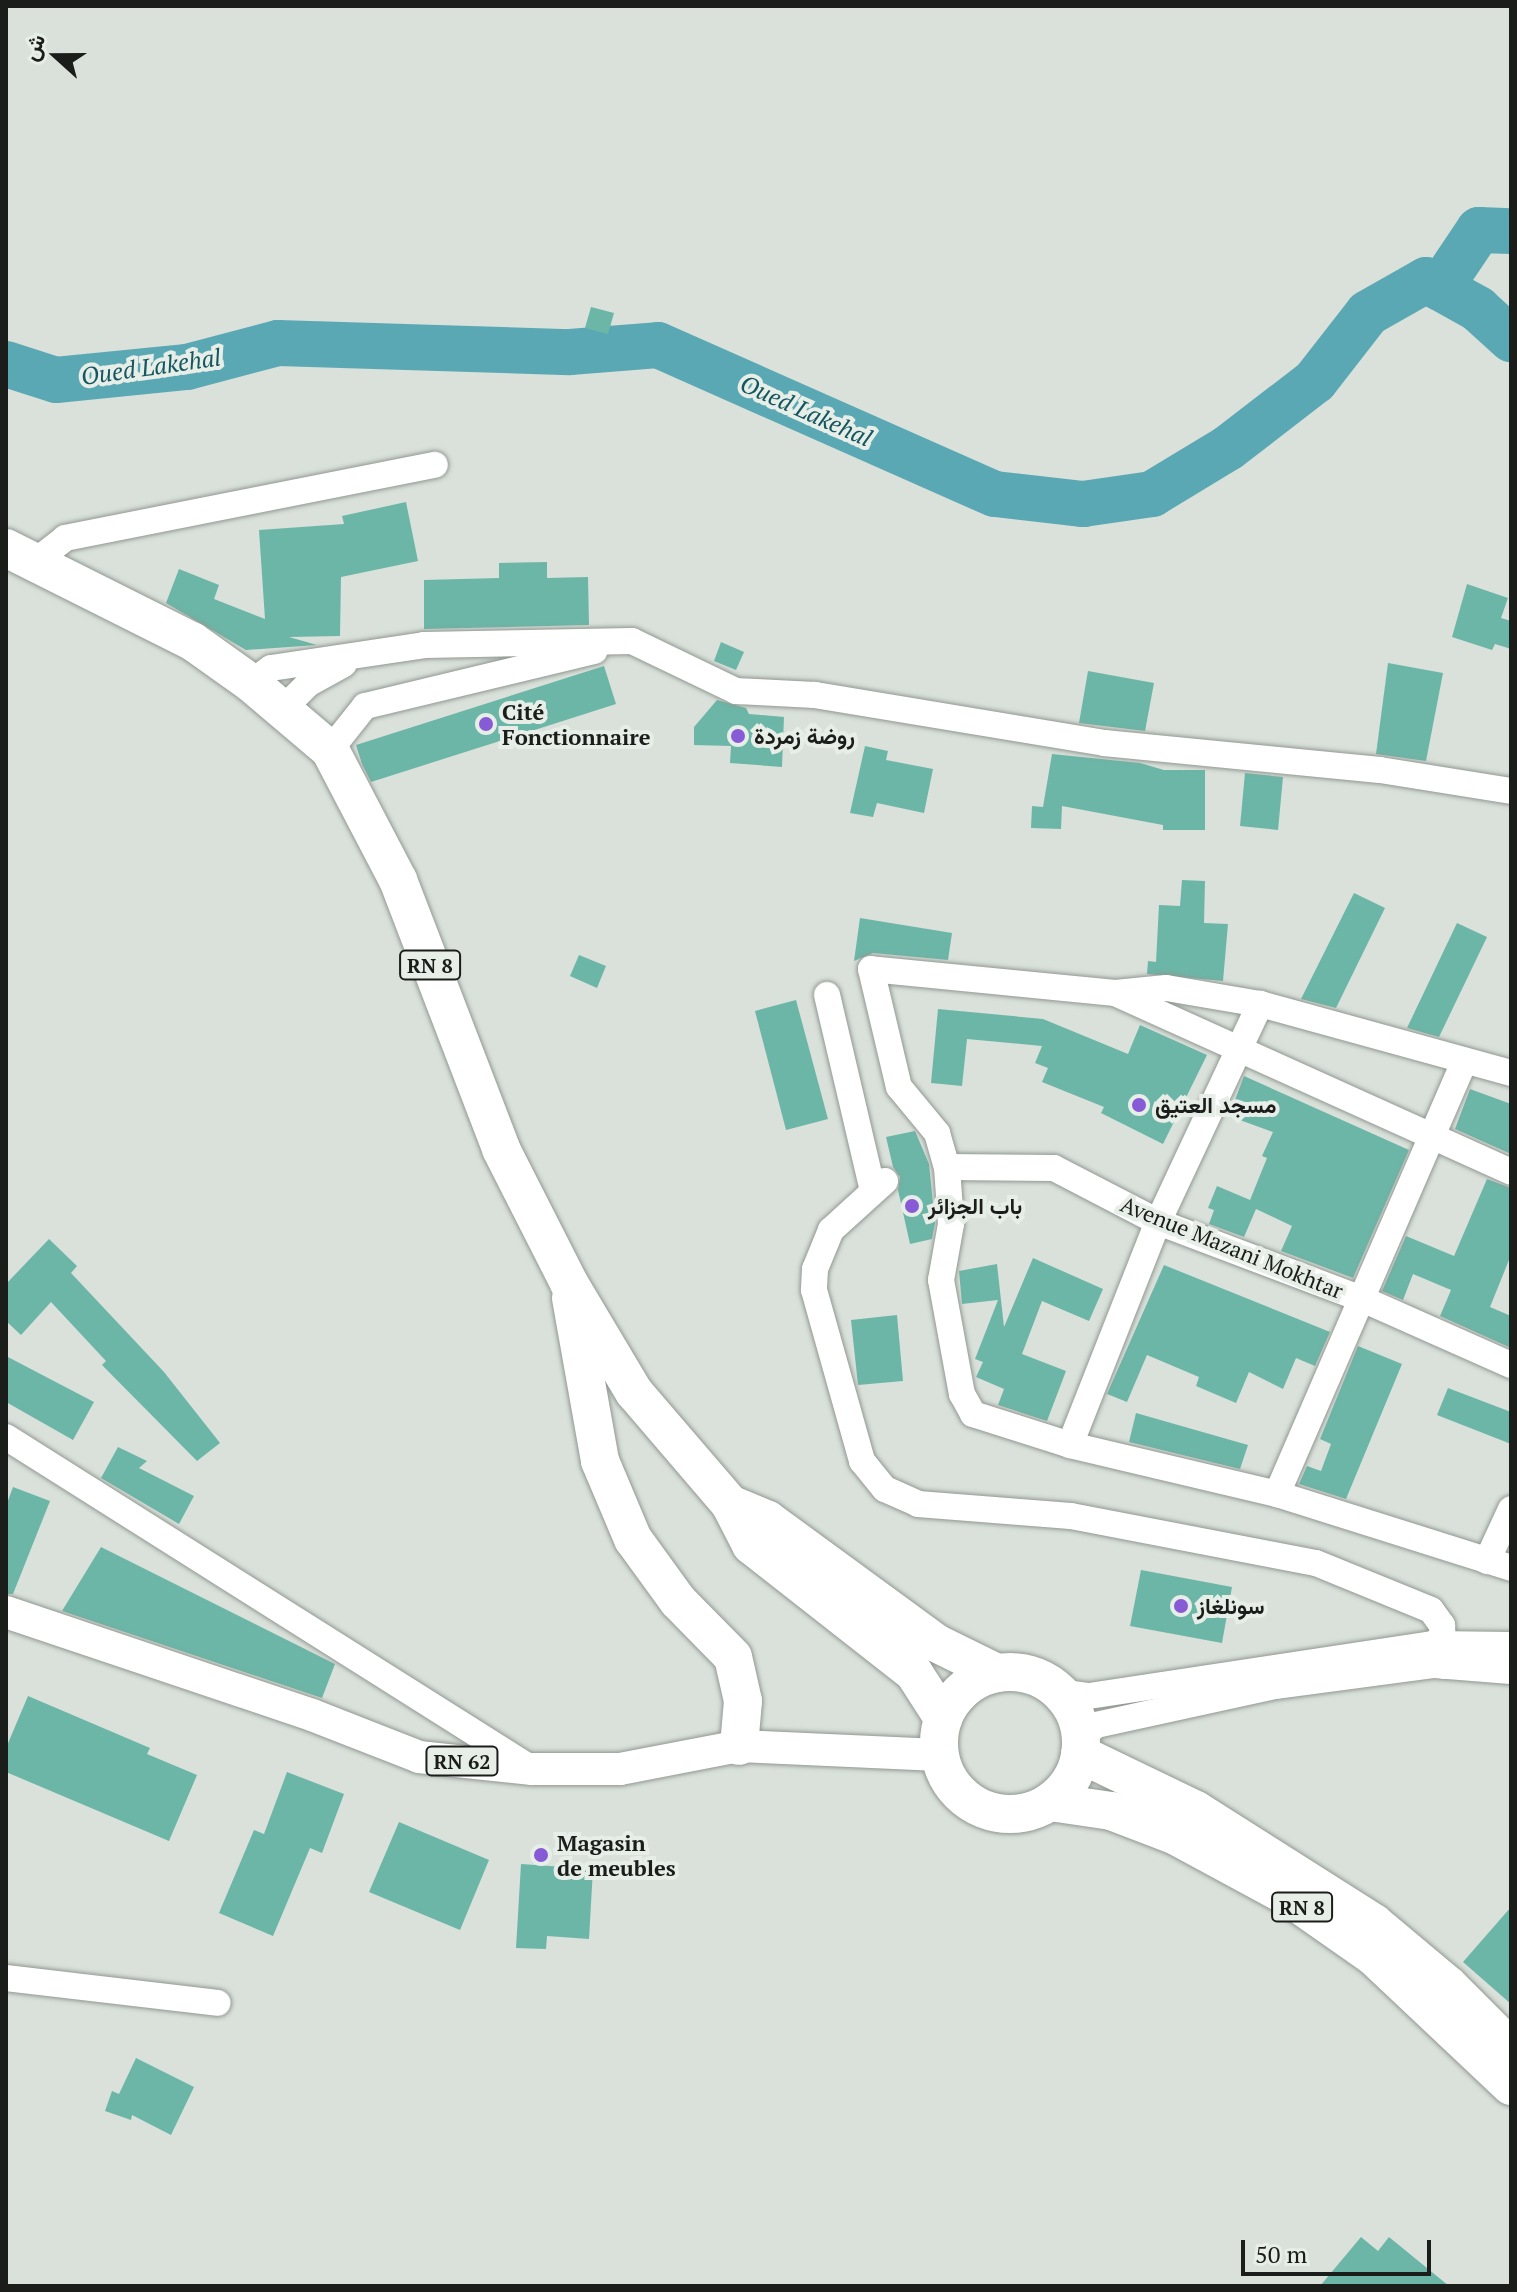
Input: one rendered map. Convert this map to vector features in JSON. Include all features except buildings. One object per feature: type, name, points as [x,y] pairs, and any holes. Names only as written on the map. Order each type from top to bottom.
[{"type":"highway","name":"RN 8","points":[[21,554],[192,641],[251,683],[330,750],[398,880],[501,1149],[569,1283],[634,1392],[730,1504],[751,1545],[914,1673],[941,1736]]},
{"type":"highway","points":[[569,1283],[600,1461],[633,1539],[678,1601],[733,1657],[743,1701],[739,1746]]},
{"type":"highway","name":"RN 8","points":[[730,1504],[768,1520],[936,1643],[997,1673]]},
{"type":"highway","points":[[1020,1672],[1060,1692],[1070,1706],[1080,1746],[1069,1780],[1050,1802],[1031,1810],[991,1812],[957,1791],[941,1736],[964,1688],[997,1673],[1020,1672]]},
{"type":"highway","name":"RN 8","points":[[1080,1746],[1196,1810],[1374,1923],[1448,1985],[1511,2048]]},
{"type":"highway","name":"RN 8","points":[[1050,1802],[1111,1811],[1176,1836],[1287,1896],[1374,1957],[1511,2086]]},
{"type":"main road","name":"RN 62","points":[[6,1612],[312,1715],[419,1757],[532,1769],[620,1769],[739,1746],[941,1736]]},
{"type":"street","points":[[21,554],[65,538],[435,465]]},
{"type":"street","points":[[251,683],[271,668],[424,645],[632,641],[736,691],[815,695],[1104,743],[1380,770],[1511,791]]},
{"type":"street","points":[[330,750],[365,706],[632,641]]},
{"type":"street","points":[[283,709],[308,684],[363,655]]},
{"type":"street","points":[[1511,1073],[1260,1004],[1166,988],[1115,993],[871,969],[899,1087],[937,1133],[947,1167],[951,1224],[941,1280],[962,1394],[973,1414],[1070,1445],[1277,1494],[1499,1564],[1511,1509]]},
{"type":"street","points":[[1115,993],[1235,1052],[1511,1172]]},
{"type":"street","points":[[827,995],[879,1186],[831,1230],[821,1249],[814,1290],[862,1461],[885,1489],[918,1504],[1071,1516],[1316,1563],[1431,1610],[1444,1654]]},
{"type":"street","points":[[1070,1445],[1158,1222],[1260,1004]]},
{"type":"street","points":[[1277,1494],[1464,1062]]},
{"type":"street","name":"Avenue Mazani Mokhtar","points":[[947,1167],[1054,1168],[1158,1222],[1362,1299],[1511,1365]]},
{"type":"street","points":[[6,1437],[532,1769]]},
{"type":"street","points":[[1060,1692],[1089,1696],[1511,1645]]},
{"type":"street","points":[[1080,1746],[1096,1725],[1275,1686],[1444,1654],[1511,1671]]},
{"type":"street","points":[[6,1978],[218,2003]]},
{"type":"waterway","points":[[1440,288],[1479,230],[1511,231]]},
{"type":"waterway","name":"Oued Lakehal","points":[[6,364],[56,380],[187,367],[278,343],[570,352],[658,345],[995,494],[1083,504],[1152,494],[1228,448],[1315,381],[1368,313],[1426,280],[1478,309],[1511,339]]},
{"type":"place","name":"Cité Fonctionnaire","points":[[486,724]]},
{"type":"place","name":"روضة زمردة","points":[[738,736]]},
{"type":"place","name":"مسجد العتيق","points":[[1139,1105]]},
{"type":"place","name":"باب الجزائر","points":[[912,1206]]},
{"type":"place","name":"سونلغاز","points":[[1181,1606]]},
{"type":"place","name":"Magasin de meubles","points":[[541,1855]]}]
